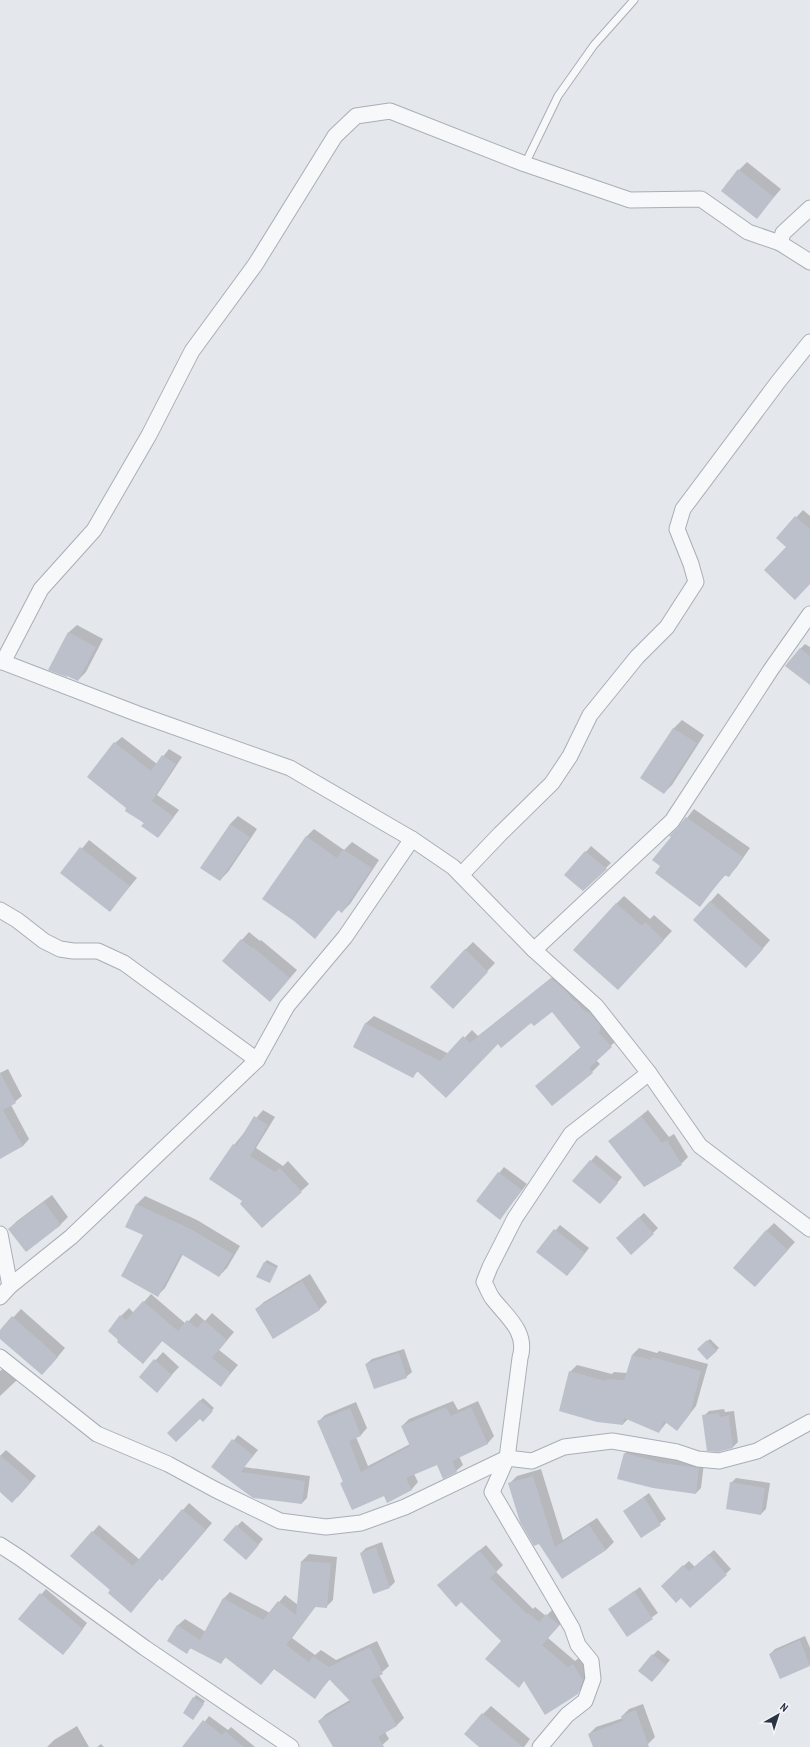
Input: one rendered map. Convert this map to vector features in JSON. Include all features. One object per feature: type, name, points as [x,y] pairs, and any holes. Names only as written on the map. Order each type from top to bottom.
[{"type":"street","points":[[810,262],[780,243],[748,232],[701,199],[630,200],[525,164],[390,111],[356,116],[335,136],[255,265],[192,351],[149,435],[94,530],[41,588],[2,662],[138,714],[290,768],[412,839],[453,867],[534,950],[596,1006],[649,1072],[700,1146],[810,1229]]},
{"type":"street","points":[[780,243],[783,233],[810,208]]},
{"type":"street","points":[[461,875],[552,783],[570,756],[590,715],[637,657],[667,627],[696,582],[678,529],[684,510],[778,382],[810,342]]},
{"type":"street","points":[[534,950],[672,822],[772,668],[810,614]]},
{"type":"street","points":[[0,1297],[10,1286],[71,1237],[257,1060],[287,1006],[345,937],[412,839]]},
{"type":"street","points":[[0,910],[17,920],[44,941],[60,949],[73,951],[98,951],[124,963],[257,1060]]},
{"type":"street","points":[[540,1747],[567,1715],[586,1701],[593,1679],[591,1661],[578,1645],[572,1628],[492,1492],[507,1458],[520,1358],[523,1348],[521,1338],[514,1325],[503,1309],[492,1298],[484,1282],[515,1218],[571,1134],[649,1072]]},
{"type":"street","points":[[0,1234],[10,1286]]},
{"type":"street","points":[[0,1357],[97,1434],[168,1464],[216,1490],[280,1521],[326,1527],[361,1523],[405,1507],[507,1458],[532,1461],[564,1447],[612,1441],[677,1452],[698,1459],[718,1461],[757,1451],[810,1422]]},
{"type":"street","points":[[0,1545],[145,1648],[291,1747]]},
{"type":"lane","points":[[525,164],[558,96],[594,45],[634,0]]},
{"type":"building","points":[[738,169],[774,197],[757,219],[721,191]]},
{"type":"building","points":[[795,516],[810,529],[810,584],[795,600],[764,570],[786,547],[776,538]]},
{"type":"building","points":[[68,632],[96,647],[78,681],[48,670]]},
{"type":"building","points":[[800,648],[810,656],[810,685],[785,666]]},
{"type":"building","points":[[673,728],[697,743],[664,794],[640,778]]},
{"type":"building","points":[[114,742],[151,771],[162,755],[176,764],[152,801],[174,817],[158,838],[141,826],[144,823],[125,811],[126,808],[87,777]]},
{"type":"building","points":[[686,817],[743,857],[729,877],[724,875],[700,907],[655,873],[660,866],[652,860],[671,837],[669,836]]},
{"type":"building","points":[[230,824],[250,837],[220,881],[200,868]]},
{"type":"building","points":[[306,836],[337,858],[343,849],[372,868],[342,913],[338,910],[315,939],[294,921],[262,899]]},
{"type":"building","points":[[80,847],[130,886],[110,912],[60,873]]},
{"type":"building","points":[[585,851],[607,869],[583,891],[564,875]]},
{"type":"building","points":[[710,901],[763,949],[746,968],[693,920]]},
{"type":"building","points":[[616,903],[642,926],[645,922],[664,940],[618,990],[573,950]]},
{"type":"building","points":[[241,939],[252,948],[253,947],[290,978],[270,1002],[222,961]]},
{"type":"building","points":[[465,949],[488,972],[453,1009],[430,987]]},
{"type":"building","points":[[551,978],[565,990],[575,1002],[576,1001],[584,1011],[590,1013],[601,1026],[599,1033],[612,1047],[589,1068],[593,1073],[552,1106],[535,1086],[581,1048],[552,1012],[534,1026],[531,1023],[501,1048],[498,1044],[446,1098],[417,1071],[413,1078],[353,1047],[365,1023],[440,1061],[463,1036],[470,1043]]},
{"type":"building","points":[[0,1072],[16,1103],[3,1110],[23,1146],[0,1159]]},
{"type":"building","points":[[254,1116],[268,1125],[250,1156],[275,1172],[280,1168],[302,1192],[262,1228],[240,1204],[242,1201],[209,1179],[233,1144],[236,1146]]},
{"type":"building","points":[[641,1116],[662,1143],[667,1140],[682,1165],[644,1187],[608,1141]]},
{"type":"building","points":[[590,1160],[618,1183],[600,1204],[572,1181]]},
{"type":"building","points":[[498,1172],[522,1190],[500,1220],[476,1201]]},
{"type":"building","points":[[44,1202],[61,1225],[26,1252],[8,1229]]},
{"type":"building","points":[[136,1204],[189,1228],[233,1254],[219,1277],[181,1254],[158,1297],[121,1276],[143,1235],[125,1227]]},
{"type":"building","points":[[639,1217],[654,1234],[631,1255],[616,1238]]},
{"type":"building","points":[[554,1229],[585,1253],[567,1276],[536,1252]]},
{"type":"building","points":[[766,1230],[788,1250],[755,1287],[733,1268]]},
{"type":"building","points":[[264,1262],[277,1268],[270,1283],[256,1277]]},
{"type":"building","points":[[302,1281],[320,1310],[273,1339],[255,1309]]},
{"type":"building","points":[[143,1301],[178,1331],[187,1320],[197,1328],[204,1320],[227,1340],[212,1358],[231,1373],[221,1387],[162,1341],[143,1364],[117,1342],[118,1340],[108,1331],[120,1315],[126,1320]]},
{"type":"building","points":[[12,1316],[58,1357],[42,1375],[0,1339],[0,1330]]},
{"type":"building","points":[[707,1340],[717,1351],[707,1360],[697,1349]]},
{"type":"building","points":[[399,1353],[407,1378],[374,1389],[365,1364]]},
{"type":"building","points":[[632,1355],[651,1360],[652,1357],[701,1371],[690,1414],[677,1431],[664,1421],[659,1433],[624,1418],[623,1425],[597,1422],[559,1411],[569,1371],[606,1381],[606,1379],[624,1380]]},
{"type":"building","points":[[154,1359],[172,1375],[157,1393],[139,1377]]},
{"type":"building","points":[[200,1400],[213,1411],[203,1422],[200,1419],[176,1442],[167,1433]]},
{"type":"building","points":[[446,1407],[451,1416],[471,1407],[488,1444],[452,1461],[457,1472],[443,1479],[437,1465],[406,1478],[412,1490],[387,1503],[384,1496],[352,1510],[340,1483],[343,1482],[317,1421],[350,1408],[361,1436],[349,1441],[361,1472],[410,1446],[401,1426]]},
{"type":"building","points":[[719,1413],[720,1417],[729,1415],[733,1448],[718,1452],[707,1451],[702,1415]]},
{"type":"building","points":[[232,1439],[253,1455],[241,1472],[305,1481],[302,1504],[253,1498],[211,1467]]},
{"type":"building","points":[[624,1453],[662,1463],[699,1468],[696,1494],[653,1488],[617,1479]]},
{"type":"building","points":[[0,1455],[31,1482],[12,1503],[0,1492]]},
{"type":"building","points":[[533,1476],[555,1547],[589,1525],[606,1550],[562,1579],[539,1544],[534,1546],[520,1522],[508,1483]]},
{"type":"building","points":[[730,1482],[765,1488],[761,1515],[726,1509]]},
{"type":"building","points":[[644,1497],[661,1525],[641,1538],[623,1511]]},
{"type":"building","points":[[182,1509],[206,1530],[162,1581],[159,1578],[131,1613],[108,1593],[110,1590],[70,1556],[92,1531],[133,1566]]},
{"type":"building","points":[[236,1525],[259,1545],[246,1560],[223,1540]]},
{"type":"building","points":[[376,1547],[390,1588],[373,1594],[360,1553]]},
{"type":"building","points":[[479,1550],[497,1572],[490,1578],[527,1614],[528,1613],[539,1622],[546,1614],[559,1625],[542,1645],[568,1667],[573,1664],[583,1680],[578,1694],[545,1715],[524,1681],[519,1688],[485,1659],[501,1641],[461,1602],[456,1607],[437,1585]]},
{"type":"building","points":[[709,1554],[727,1575],[690,1608],[681,1598],[676,1603],[661,1586],[683,1565],[689,1571]]},
{"type":"building","points":[[301,1561],[331,1563],[327,1608],[315,1607],[286,1645],[309,1662],[313,1656],[329,1667],[370,1647],[383,1674],[371,1680],[397,1726],[378,1737],[384,1747],[333,1747],[318,1721],[351,1702],[329,1679],[315,1699],[274,1669],[261,1685],[225,1657],[221,1664],[190,1648],[187,1654],[167,1641],[177,1625],[200,1640],[223,1598],[263,1620],[278,1601],[296,1615]]},
{"type":"building","points":[[634,1591],[653,1619],[627,1637],[608,1609]]},
{"type":"building","points":[[40,1593],[83,1629],[63,1655],[18,1619]]},
{"type":"building","points":[[800,1640],[810,1666],[780,1679],[769,1654]]},
{"type":"building","points":[[652,1654],[666,1665],[652,1682],[638,1671]]},
{"type":"building","points":[[193,1697],[204,1704],[193,1720],[183,1713]]},
{"type":"building","points":[[636,1710],[649,1747],[593,1747],[588,1734],[623,1721],[621,1716]]},
{"type":"building","points":[[482,1713],[523,1747],[479,1747],[464,1734]]},
{"type":"building","points":[[203,1720],[222,1735],[225,1731],[244,1747],[182,1747]]}]
